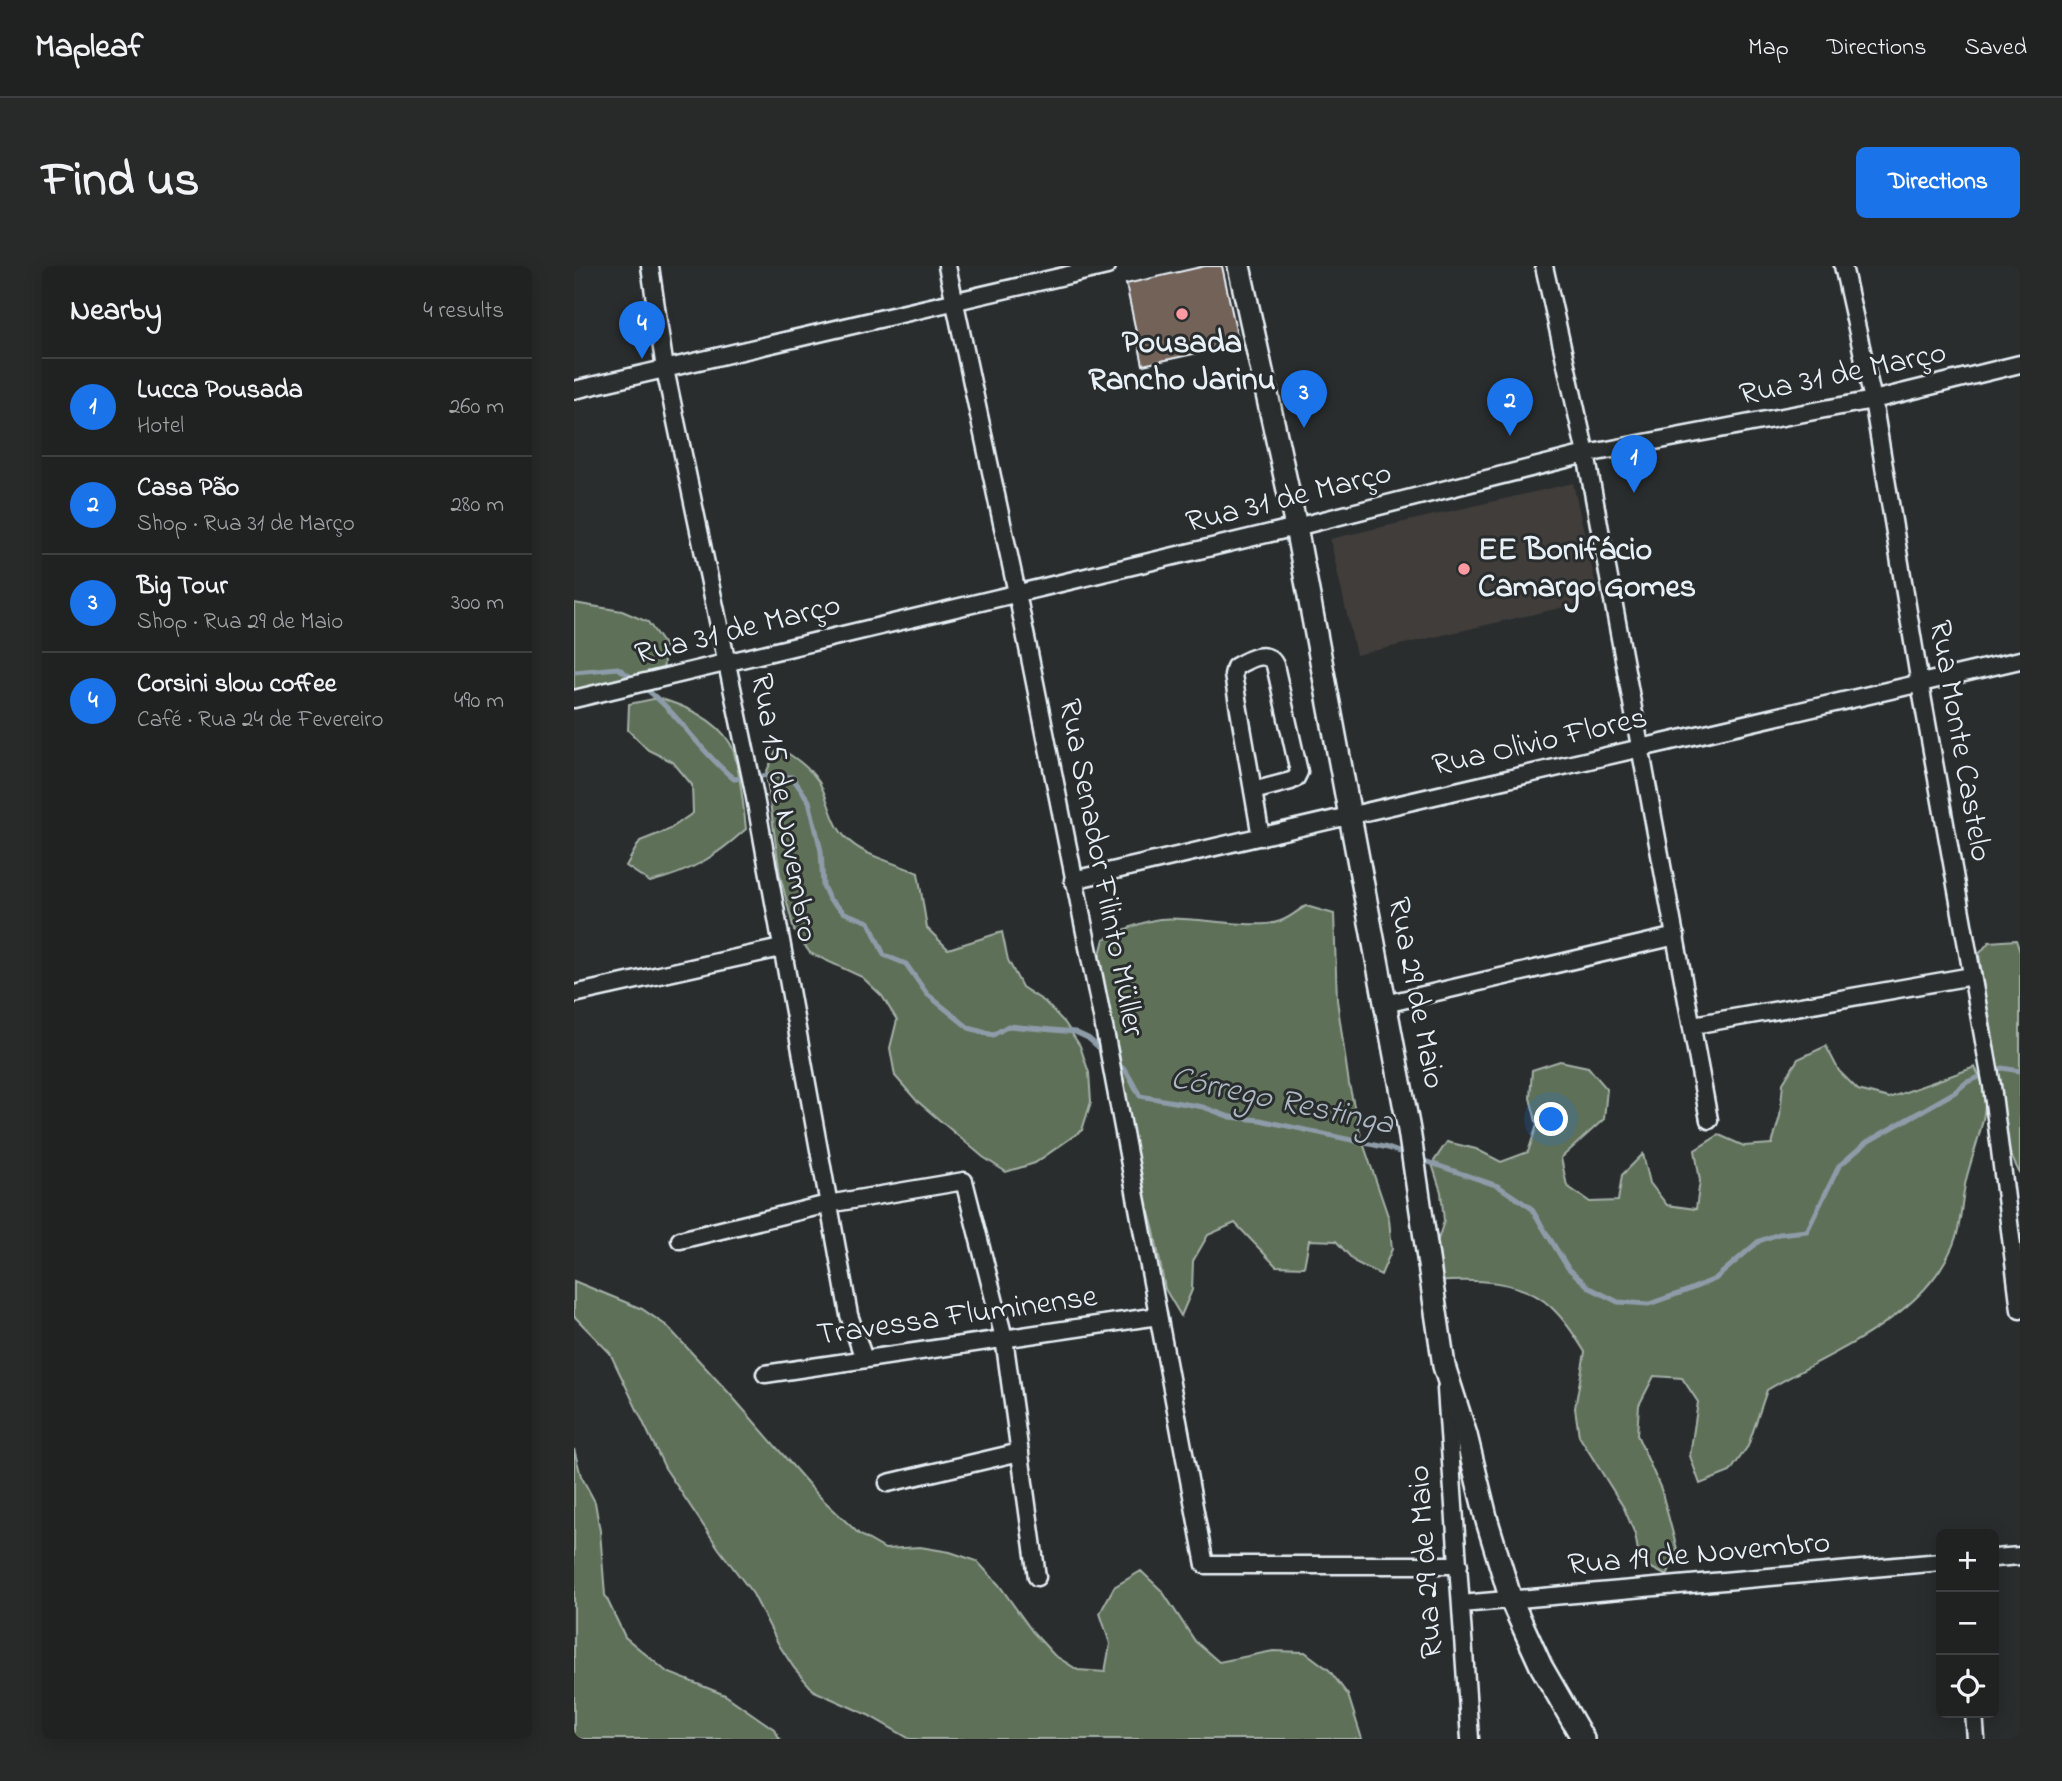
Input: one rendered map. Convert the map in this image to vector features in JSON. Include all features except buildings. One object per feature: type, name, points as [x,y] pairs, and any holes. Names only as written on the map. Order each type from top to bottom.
[{"type":"main road","name":"Rua 29 de Maio","points":[[1239,266],[1296,527],[1409,1130],[1444,1366]]},
{"type":"main road","points":[[1444,1366],[1466,1435],[1487,1521],[1511,1600],[1541,1666],[1583,1739]]},
{"type":"street","name":"Rua 15 de Novembro","points":[[650,266],[665,369],[754,792],[849,1315],[864,1359]]},
{"type":"street","name":"Rua Senador Filinto Müller","points":[[947,266],[1017,593],[1107,1042],[1205,1565],[1459,1565]]},
{"type":"street","points":[[574,390],[1107,266]]},
{"type":"street","points":[[1544,266],[1586,454],[1709,1120]]},
{"type":"street","name":"Rua Monte Castelo","points":[[1843,266],[1873,400],[1920,684],[1992,1086],[2020,1310]]},
{"type":"street","name":"Rua 31 de Março","points":[[574,699],[1296,527],[1586,454],[1873,400],[2020,364]]},
{"type":"street","points":[[1253,791],[1291,781],[1299,772],[1275,665],[1267,656],[1250,658],[1235,667],[1233,675],[1253,791],[1261,837]]},
{"type":"street","name":"Rua Olivio Flores","points":[[1073,880],[2020,660]]},
{"type":"street","points":[[1385,1004],[1676,936]]},
{"type":"street","points":[[574,995],[781,948]]},
{"type":"street","points":[[1693,1025],[1972,976]]},
{"type":"street","points":[[680,1240],[828,1204],[964,1181],[1004,1338],[1037,1577]]},
{"type":"street","name":"Travessa Fluminense","points":[[765,1374],[1157,1316]]},
{"type":"street","name":"Rua 29 de Maio","points":[[1444,1366],[1470,1739]]},
{"type":"street","points":[[888,1483],[1020,1452]]},
{"type":"street","points":[[1999,1558],[2020,1556]]},
{"type":"street","name":"Rua 19 de Novembro","points":[[1461,1604],[1936,1562]]},
{"type":"street","points":[[1974,1718],[1976,1739]]},
{"type":"shaded area","name":"EE Bonifácio Camargo Gomes","points":[[1573,483],[1599,599],[1356,655],[1330,539]]},
{"type":"green space","points":[[574,603],[622,611],[648,622],[665,646],[663,675],[574,695]]},
{"type":"green space","points":[[658,698],[688,709],[708,720],[724,734],[733,750],[746,829],[702,862],[650,882],[626,866],[640,841],[668,830],[693,813],[692,785],[673,762],[648,750],[628,730],[629,704]]},
{"type":"green space","points":[[778,747],[815,776],[836,824],[845,837],[870,854],[918,873],[927,928],[948,949],[1002,932],[1008,960],[1022,987],[1045,1002],[1065,1023],[1080,1046],[1089,1073],[1091,1102],[1082,1130],[1035,1163],[1006,1172],[983,1157],[916,1100],[895,1076],[890,1048],[897,1020],[882,996],[862,977],[810,953],[794,930],[780,875],[766,773]]},
{"type":"green space","points":[[1306,906],[1334,914],[1337,1000],[1349,1084],[1361,1137],[1389,1219],[1392,1249],[1381,1275],[1355,1262],[1336,1241],[1309,1240],[1304,1267],[1276,1266],[1235,1223],[1208,1235],[1193,1261],[1192,1290],[1181,1316],[1165,1289],[1154,1231],[1139,1175],[1119,1053],[1097,966],[1104,939],[1145,922],[1160,919],[1272,923],[1286,919]]},
{"type":"green space","points":[[2016,940],[2020,952],[2020,1174],[2006,1145],[1979,954],[1989,942]]},
{"type":"green space","points":[[1826,1046],[1839,1071],[1858,1090],[1889,1098],[1975,1067],[1984,1089],[1984,1112],[1965,1183],[1957,1234],[1944,1263],[1926,1287],[1904,1309],[1850,1345],[1767,1390],[1748,1446],[1730,1472],[1700,1484],[1690,1456],[1698,1402],[1682,1378],[1654,1376],[1639,1405],[1637,1435],[1661,1489],[1677,1549],[1667,1576],[1640,1562],[1635,1534],[1624,1508],[1579,1436],[1575,1408],[1585,1352],[1565,1323],[1539,1298],[1512,1286],[1481,1281],[1435,1282],[1436,1246],[1444,1221],[1441,1192],[1432,1164],[1447,1142],[1476,1149],[1501,1162],[1528,1152],[1537,1125],[1530,1098],[1532,1070],[1560,1061],[1588,1067],[1607,1089],[1604,1119],[1561,1158],[1567,1186],[1590,1202],[1618,1201],[1622,1175],[1643,1154],[1650,1183],[1667,1205],[1696,1209],[1700,1181],[1695,1150],[1719,1135],[1744,1146],[1772,1144],[1780,1116],[1783,1083],[1798,1059]]},
{"type":"green space","points":[[574,1281],[642,1309],[667,1326],[818,1495],[859,1534],[885,1549],[920,1547],[950,1552],[977,1561],[1054,1655],[1078,1670],[1105,1672],[1110,1644],[1100,1613],[1114,1587],[1141,1571],[1162,1591],[1195,1641],[1219,1662],[1273,1651],[1305,1652],[1329,1670],[1348,1695],[1362,1739],[910,1739],[868,1715],[814,1691],[794,1668],[753,1594],[719,1549],[665,1468],[610,1353],[574,1316]]},
{"type":"green space","points":[[574,1449],[581,1476],[595,1502],[605,1595],[625,1637],[667,1672],[725,1695],[774,1729],[780,1739],[574,1739]]},
{"type":"waterway","name":"Córrego Restinga","points":[[574,672],[618,668],[635,680]]},
{"type":"waterway","name":"Córrego Restinga","points":[[642,686],[667,708],[710,757],[734,779],[771,775],[792,777],[809,801],[821,851],[823,886],[829,899],[845,913],[869,922],[884,955],[906,964],[927,994],[969,1028],[993,1035],[1008,1026],[1075,1032],[1088,1038],[1103,1051]]},
{"type":"waterway","name":"Córrego Restinga","points":[[1116,1062],[1126,1071],[1140,1096],[1203,1107],[1230,1117],[1260,1120],[1388,1148],[1407,1155]]},
{"type":"waterway","name":"Córrego Restinga","points":[[1419,1159],[1498,1186],[1531,1208],[1568,1268],[1590,1288],[1618,1302],[1649,1304],[1715,1279],[1759,1241],[1779,1234],[1807,1231],[1839,1166],[1867,1142],[1955,1092],[1967,1082],[2002,1068],[2020,1071]]},
{"type":"place","name":"Pousada Rancho Jarinu","points":[[1182,314]]},
{"type":"place","name":"Corsini slow coffee","points":[[642,359]]},
{"type":"place","name":"Big Tour","points":[[1304,428]]},
{"type":"place","name":"Casa Pão","points":[[1510,436]]},
{"type":"place","name":"Lucca Pousada","points":[[1634,493]]},
{"type":"place","name":"EE Bonifácio Camargo Gomes","points":[[1464,569]]}]
